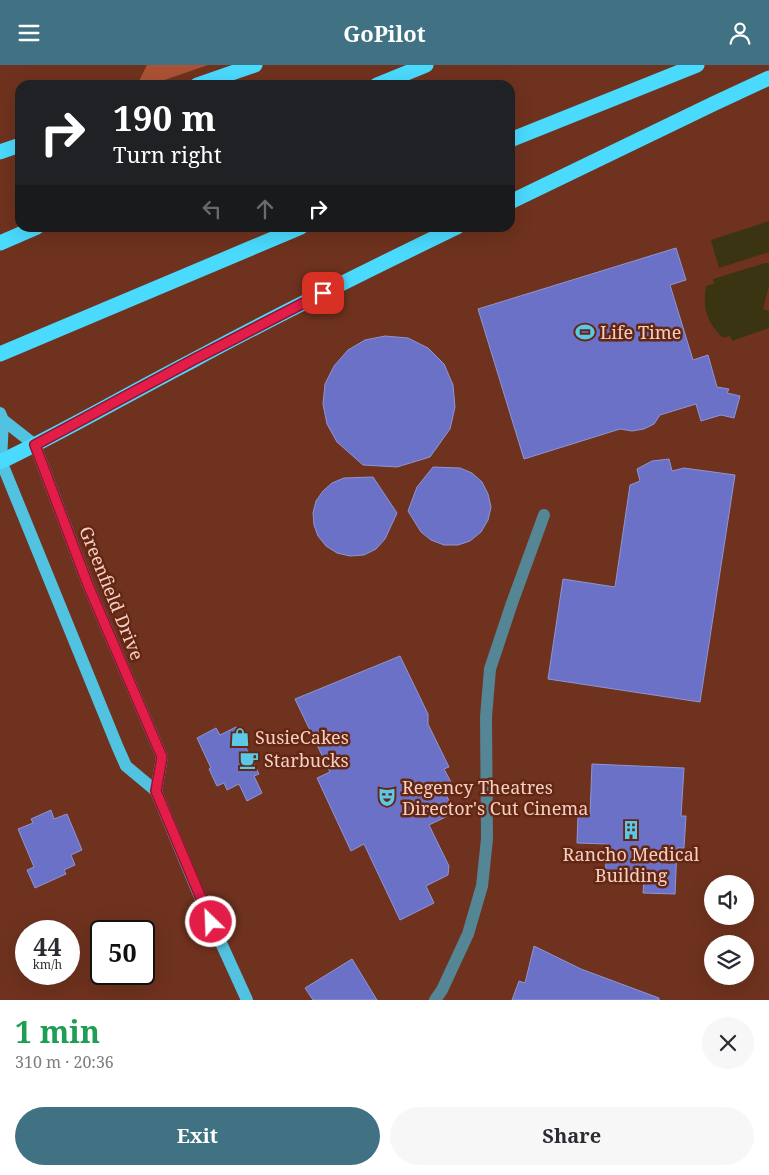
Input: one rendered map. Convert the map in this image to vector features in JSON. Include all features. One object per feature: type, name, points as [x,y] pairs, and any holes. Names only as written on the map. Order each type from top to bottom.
[{"type":"highway","points":[[212,80],[255,65]]},
{"type":"highway","points":[[389,80],[426,65]]},
{"type":"highway","points":[[515,138],[697,65]]},
{"type":"highway","points":[[515,200],[769,78]]},
{"type":"highway","points":[[0,152],[15,147]]},
{"type":"highway","points":[[0,243],[26,232]]},
{"type":"highway","points":[[0,354],[289,232]]},
{"type":"highway","points":[[0,462],[193,360],[447,232]]},
{"type":"main road","points":[[2,417],[35,445]]},
{"type":"main road","points":[[2,417],[0,462],[119,751],[126,766],[156,791],[197,890],[248,1000]]},
{"type":"main road","name":"Greenfield Drive","points":[[35,445],[88,585],[162,757],[156,791]]},
{"type":"street","points":[[435,1000],[442,990],[468,935],[482,886],[487,839],[486,717],[490,669],[544,515]]},
{"type":"shaded area","points":[[147,65],[208,65],[164,80],[140,80]]},
{"type":"shaded area","points":[[769,221],[769,252],[719,268],[711,240]]},
{"type":"shaded area","points":[[769,263],[769,286],[763,309],[769,311],[769,328],[732,341],[730,336],[723,338],[707,315],[705,308],[706,286],[714,284],[713,279]]},
{"type":"building","name":"Life Time","points":[[676,248],[686,280],[670,285],[693,360],[708,355],[717,387],[729,389],[727,393],[740,396],[734,418],[721,415],[701,421],[696,404],[660,415],[654,424],[644,429],[632,431],[620,429],[524,459],[478,309]]},
{"type":"building","points":[[385,336],[408,338],[428,348],[444,364],[453,385],[455,407],[450,429],[430,457],[397,467],[363,465],[337,442],[327,424],[323,404],[325,384],[334,366],[348,350],[365,340]]},
{"type":"building","points":[[669,459],[672,471],[684,468],[735,475],[700,702],[548,679],[563,579],[615,587],[630,485],[640,481],[637,469],[652,461]]},
{"type":"building","points":[[433,467],[460,468],[472,473],[482,482],[488,494],[491,507],[488,520],[481,532],[470,541],[458,545],[444,545],[431,540],[421,532],[408,511],[417,487]]},
{"type":"building","points":[[373,477],[397,513],[385,539],[376,549],[364,555],[350,556],[337,553],[326,546],[318,536],[314,525],[313,513],[316,501],[332,483],[344,478]]},
{"type":"building","name":"Regency Theatres Director's Cut Cinema","points":[[400,656],[428,714],[428,724],[449,767],[444,769],[452,784],[443,788],[452,807],[452,814],[429,825],[449,866],[448,875],[426,886],[434,903],[400,920],[364,844],[351,851],[317,778],[330,772],[295,699]]},
{"type":"building","points":[[236,727],[237,730],[240,728],[248,745],[245,746],[259,774],[254,776],[262,793],[247,801],[239,784],[227,790],[224,783],[217,786],[197,738],[216,728],[220,735]]},
{"type":"building","name":"Rancho Medical Building","points":[[592,764],[684,768],[681,816],[686,816],[684,848],[677,848],[675,894],[643,893],[644,879],[605,878],[607,844],[577,843],[578,814],[590,815]]},
{"type":"building","points":[[51,810],[54,819],[67,814],[82,850],[71,855],[75,865],[64,870],[66,874],[35,888],[27,870],[34,867],[18,829],[33,823],[31,819]]},
{"type":"building","points":[[534,946],[581,969],[659,998],[659,1000],[512,1000],[519,981],[525,983]]},
{"type":"building","points":[[352,959],[377,1000],[313,1000],[305,988]]},
{"type":"place","name":"Life Time","points":[[585,332]]},
{"type":"place","name":"SusieCakes","points":[[240,737]]},
{"type":"place","name":"Starbucks","points":[[249,760]]},
{"type":"place","name":"Regency Theatres Director's Cut Cinema","points":[[387,797]]},
{"type":"place","name":"Rancho Medical Building","points":[[631,830]]},
{"type":"route","points":[[211,922],[156,791],[162,757],[88,585],[35,445],[323,293]]}]
